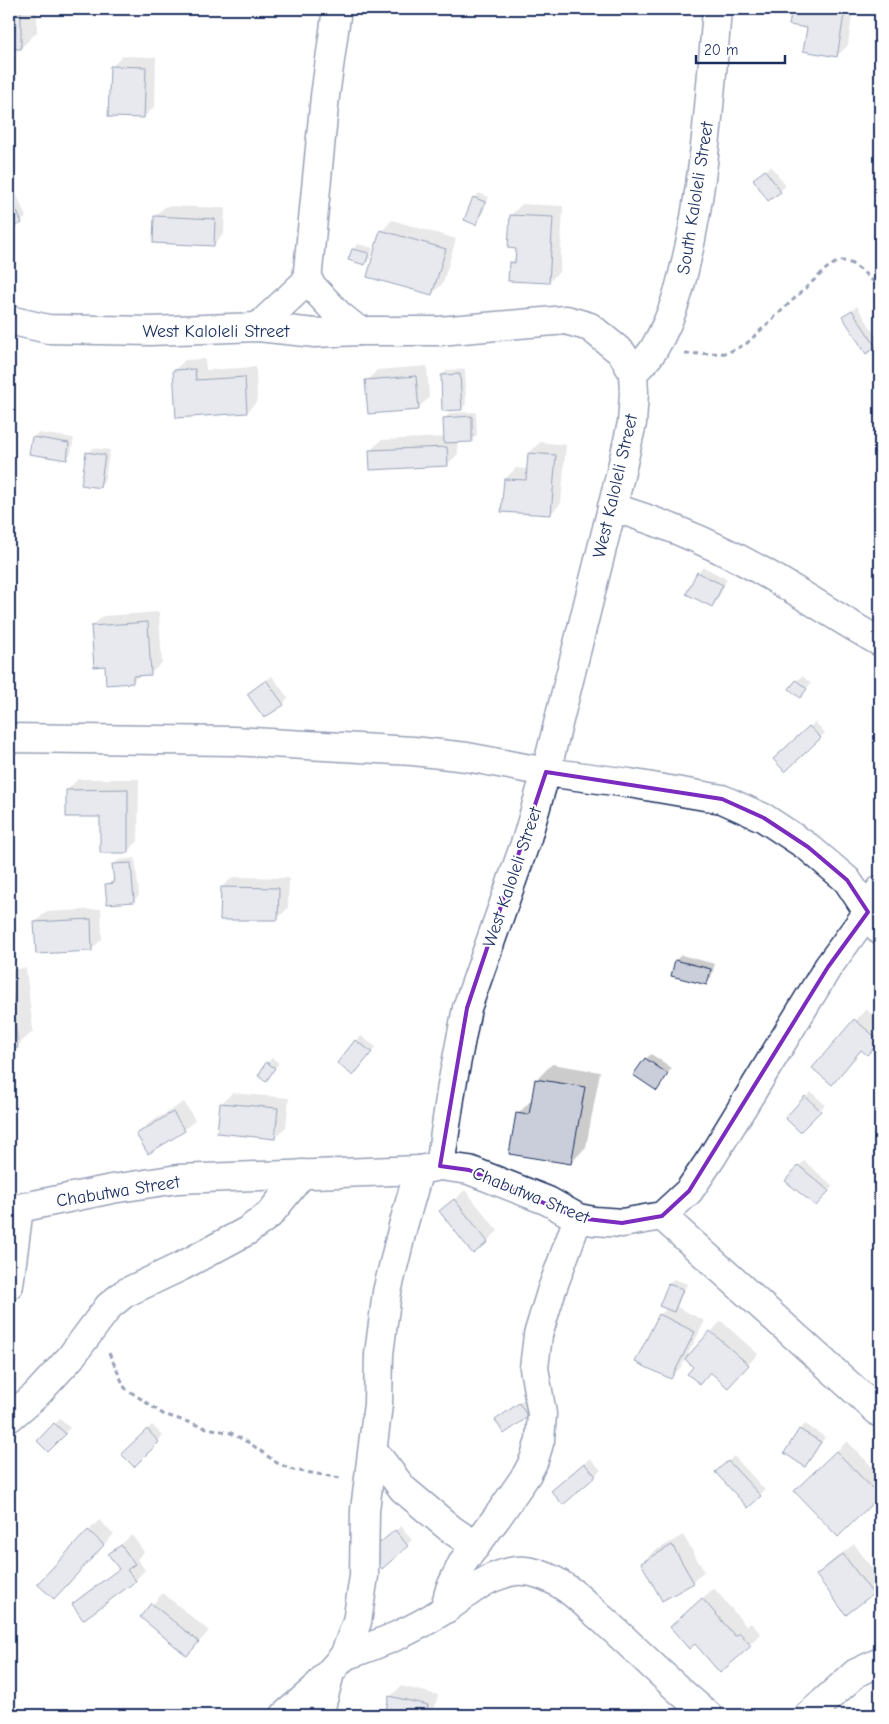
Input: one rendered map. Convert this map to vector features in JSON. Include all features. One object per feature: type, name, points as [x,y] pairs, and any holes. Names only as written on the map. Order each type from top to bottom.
[{"type":"street","points":[[258,327],[307,281],[337,9]]},
{"type":"street","name":"South Kaloleli Street","points":[[633,373],[655,349],[676,303],[698,203],[707,134],[717,9]]},
{"type":"street","points":[[307,281],[339,315],[359,331]]},
{"type":"street","name":"West Kaloleli Street","points":[[9,320],[48,329],[150,331],[258,327],[315,333],[439,331],[566,320],[590,327],[622,353],[633,373],[632,423],[546,772],[527,838],[467,1008],[452,1085],[429,1168],[402,1226],[387,1292],[379,1354],[378,1404],[365,1510],[364,1576],[357,1622],[337,1664],[319,1715]]},
{"type":"street","points":[[612,506],[648,518],[720,549],[779,580],[844,622],[880,642]]},
{"type":"street","points":[[9,738],[233,741],[413,751],[467,757],[546,772],[629,783],[722,799],[764,818],[808,847],[847,880],[876,911],[828,967],[712,1157],[689,1191],[662,1216],[880,1413]]},
{"type":"street","name":"Chabutwa Street","points":[[14,1208],[112,1188],[178,1179],[429,1168],[468,1170],[548,1201],[578,1218],[622,1223],[662,1216]]},
{"type":"street","points":[[9,1418],[35,1396],[70,1358],[109,1306],[125,1293],[196,1260],[254,1225],[268,1215],[284,1198],[302,1174]]},
{"type":"street","points":[[9,1285],[14,1208]]},
{"type":"street","points":[[444,1610],[450,1589],[463,1562],[514,1493],[534,1460],[540,1440],[542,1414],[534,1368],[538,1335],[551,1292],[578,1218]]},
{"type":"street","points":[[373,1450],[403,1490],[452,1530],[476,1546]]},
{"type":"street","points":[[285,1715],[315,1689],[337,1664],[405,1634],[490,1579],[514,1570],[540,1574],[567,1588],[708,1715]]},
{"type":"street","points":[[809,1715],[856,1673],[880,1662]]},
{"type":"path","points":[[655,349],[670,354],[727,353],[746,344],[827,268],[839,261],[846,261],[853,265],[880,288]]},
{"type":"path","points":[[95,1326],[114,1361],[125,1388],[163,1414],[203,1427],[231,1433],[251,1444],[277,1463],[293,1470],[337,1478],[369,1481]]},
{"type":"highlighted area","points":[[546,772],[722,799],[764,818],[808,847],[847,880],[868,912],[828,967],[689,1191],[662,1216],[622,1223],[578,1218],[469,1170],[440,1166],[467,1008]]},
{"type":"building","points":[[9,9],[21,9],[21,49],[9,49]]},
{"type":"building","points":[[792,9],[845,9],[837,57],[803,51],[807,28],[789,25]]},
{"type":"building","points":[[110,66],[146,67],[144,118],[108,117]]},
{"type":"building","points":[[765,170],[781,192],[768,201],[753,179]]},
{"type":"building","points":[[11,197],[22,223],[9,229],[9,198]]},
{"type":"building","points":[[473,197],[485,202],[476,225],[464,220]]},
{"type":"building","points":[[510,215],[553,217],[549,283],[508,281],[509,262],[515,263],[516,249],[508,248]]},
{"type":"building","points":[[154,216],[215,219],[214,246],[153,243]]},
{"type":"building","points":[[380,230],[446,249],[432,295],[367,277]]},
{"type":"building","points":[[352,249],[369,253],[365,265],[348,260]]},
{"type":"building","points":[[852,310],[876,347],[866,354],[842,316]]},
{"type":"building","points":[[195,369],[196,380],[245,377],[247,413],[176,418],[173,370]]},
{"type":"building","points":[[460,374],[462,410],[442,411],[441,375]]},
{"type":"building","points":[[416,376],[419,410],[368,414],[365,380]]},
{"type":"building","points":[[472,416],[472,442],[444,443],[443,418]]},
{"type":"building","points":[[32,437],[69,443],[67,460],[29,454]]},
{"type":"building","points":[[447,447],[448,466],[370,470],[369,450]]},
{"type":"building","points":[[86,452],[105,455],[100,488],[81,485]]},
{"type":"building","points":[[528,453],[556,455],[551,515],[501,512],[504,479],[526,480]]},
{"type":"building","points":[[697,572],[723,585],[712,607],[686,594]]},
{"type":"building","points":[[148,622],[151,675],[133,676],[133,683],[106,685],[105,666],[94,667],[91,626]]},
{"type":"building","points":[[266,680],[284,705],[264,718],[247,694]]},
{"type":"building","points":[[796,680],[807,689],[800,698],[789,689]]},
{"type":"building","points":[[809,726],[821,738],[785,772],[773,759]]},
{"type":"building","points":[[128,789],[128,853],[100,853],[100,817],[66,817],[66,790]]},
{"type":"building","points":[[131,863],[134,902],[107,904],[105,884],[114,883],[112,864]]},
{"type":"building","points":[[221,887],[279,888],[278,920],[220,920]]},
{"type":"building","points":[[91,919],[92,951],[36,954],[34,922]]},
{"type":"building","points":[[675,960],[711,969],[707,985],[671,976]]},
{"type":"building","points":[[11,983],[18,1048],[9,1048],[9,984]]},
{"type":"building","points":[[854,1019],[880,1041],[867,1055],[861,1050],[832,1085],[812,1068]]},
{"type":"building","points":[[355,1040],[372,1052],[353,1076],[337,1063]]},
{"type":"building","points":[[645,1058],[668,1074],[657,1091],[633,1075]]},
{"type":"building","points":[[266,1062],[275,1068],[266,1082],[258,1076]]},
{"type":"building","points":[[535,1079],[585,1087],[571,1164],[509,1154],[516,1113],[529,1115]]},
{"type":"building","points":[[805,1096],[821,1111],[800,1132],[785,1118]]},
{"type":"building","points":[[220,1103],[278,1108],[275,1139],[217,1133]]},
{"type":"building","points":[[173,1112],[185,1131],[148,1154],[136,1134]]},
{"type":"building","points":[[798,1165],[829,1191],[816,1206],[785,1181]]},
{"type":"building","points":[[454,1199],[488,1242],[473,1254],[439,1211]]},
{"type":"building","points":[[668,1284],[683,1289],[674,1312],[659,1306]]},
{"type":"building","points":[[659,1314],[695,1332],[671,1379],[635,1362]]},
{"type":"building","points":[[710,1331],[749,1365],[728,1388],[710,1372],[700,1384],[687,1374],[693,1367],[685,1359]]},
{"type":"building","points":[[519,1403],[528,1417],[504,1434],[495,1420]]},
{"type":"building","points":[[54,1423],[66,1434],[48,1452],[37,1441]]},
{"type":"building","points":[[147,1429],[159,1442],[134,1467],[121,1454]]},
{"type":"building","points":[[799,1429],[821,1442],[805,1467],[784,1453]]},
{"type":"building","points":[[836,1451],[880,1496],[838,1537],[794,1491]]},
{"type":"building","points":[[728,1461],[761,1496],[748,1508],[715,1472]]},
{"type":"building","points":[[584,1463],[596,1476],[563,1505],[551,1491]]},
{"type":"building","points":[[88,1530],[104,1545],[54,1599],[37,1584]]},
{"type":"building","points":[[395,1530],[408,1546],[382,1569],[368,1553]]},
{"type":"building","points":[[121,1545],[135,1564],[127,1570],[136,1581],[83,1620],[72,1604],[119,1569],[108,1554]]},
{"type":"building","points":[[672,1545],[694,1583],[662,1601],[641,1563]]},
{"type":"building","points":[[843,1554],[873,1594],[846,1615],[816,1575]]},
{"type":"building","points":[[702,1598],[735,1636],[740,1633],[751,1646],[720,1673],[695,1644],[689,1649],[670,1627]]},
{"type":"building","points":[[151,1603],[199,1642],[187,1656],[140,1617]]},
{"type":"building","points":[[389,1696],[428,1705],[425,1715],[385,1715]]}]
